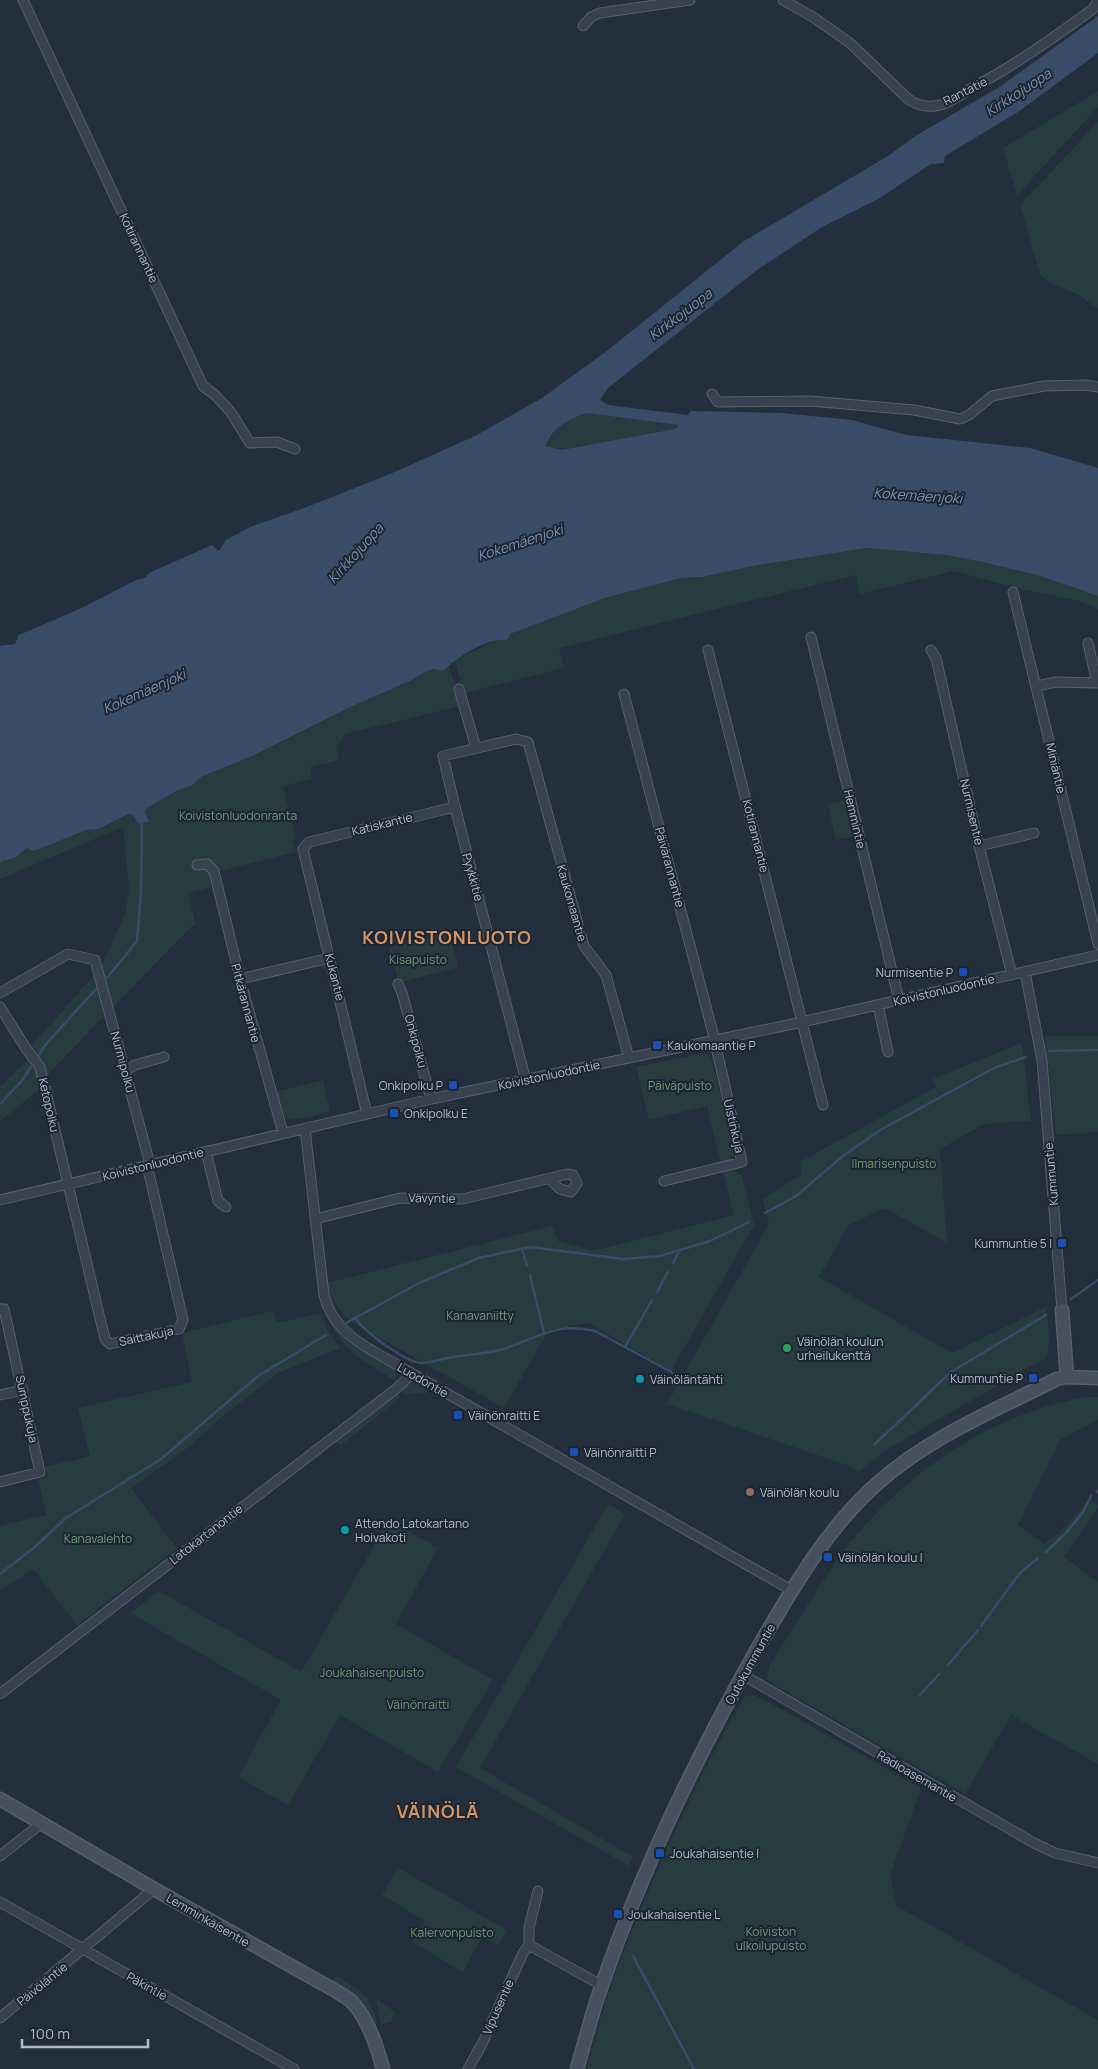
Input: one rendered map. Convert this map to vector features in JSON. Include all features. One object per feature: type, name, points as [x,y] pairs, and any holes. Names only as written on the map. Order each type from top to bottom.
[{"type":"street","name":"Kotirannantie","points":[[23,0],[203,386],[215,395],[230,411],[250,443],[277,442],[295,449]]},
{"type":"street","points":[[582,26],[591,17],[600,13],[690,0]]},
{"type":"street","name":"Rantatie","points":[[783,0],[813,17],[850,42],[907,98],[914,103],[926,106],[941,105],[996,75],[1071,25],[1093,9],[1098,2]]},
{"type":"street","points":[[712,394],[718,402],[810,401],[914,410],[960,419],[969,415],[992,396],[1044,386],[1072,385],[1098,387]]},
{"type":"street","name":"Miniäntie","points":[[1013,592],[1098,944]]},
{"type":"street","name":"Hemmintie","points":[[812,637],[899,1000]]},
{"type":"street","points":[[1037,686],[1056,682],[1098,683],[1088,642]]},
{"type":"street","name":"Kotirannantie","points":[[708,650],[823,1105]]},
{"type":"street","name":"Nurmisentie","points":[[931,650],[936,658],[979,846],[1012,975]]},
{"type":"street","points":[[459,689],[476,748]]},
{"type":"street","name":"Päivärannantie","points":[[624,694],[714,1040]]},
{"type":"street","name":"Pyykkitie","points":[[526,1081],[454,807],[443,756],[516,739],[528,742]]},
{"type":"street","name":"Kaukomaantie","points":[[528,742],[584,946],[606,975],[629,1058]]},
{"type":"street","name":"Katiskantie","points":[[309,842],[454,807]]},
{"type":"street","points":[[979,846],[1034,833]]},
{"type":"street","name":"Kukantie","points":[[309,842],[303,849],[367,1114]]},
{"type":"street","name":"Pitkärannantie","points":[[197,865],[207,864],[214,872],[240,979],[283,1132]]},
{"type":"street","name":"Nurmipolku","points":[[0,993],[68,954],[95,960],[126,1070],[149,1164]]},
{"type":"street","name":"Koivistonluodontie","points":[[0,1200],[283,1132],[802,1022],[1098,955]]},
{"type":"street","points":[[240,979],[330,958]]},
{"type":"street","name":"Kummuntie","points":[[1025,972],[1042,1060],[1067,1377]]},
{"type":"street","name":"Onkipolku","points":[[398,984],[432,1099]]},
{"type":"street","points":[[878,1005],[888,1052]]},
{"type":"street","name":"Ketopolku","points":[[0,1007],[26,1050],[40,1067],[68,1185]]},
{"type":"street","name":"Uistinkuja","points":[[664,1181],[742,1162],[714,1040]]},
{"type":"street","points":[[126,1070],[134,1065],[164,1056]]},
{"type":"street","name":"Luodontie","points":[[305,1128],[324,1295],[327,1306],[343,1332],[412,1374],[791,1590]]},
{"type":"street","points":[[206,1151],[218,1201],[226,1207]]},
{"type":"street","name":"Saittakuja","points":[[68,1185],[105,1339],[110,1344],[179,1330],[183,1320],[149,1164]]},
{"type":"street","name":"Vävyntie","points":[[315,1220],[400,1198],[463,1199],[549,1179]]},
{"type":"street","name":"Sumppukuja","points":[[0,1310],[4,1309],[40,1472],[0,1482]]},
{"type":"street","name":"Latokartanontie","points":[[0,1694],[397,1388],[412,1374]]},
{"type":"street","points":[[1067,1377],[1098,1378]]},
{"type":"street","name":"Outokummuntie","points":[[577,2069],[601,1986],[651,1858],[743,1675],[791,1590],[824,1542],[850,1511],[880,1481],[905,1460],[952,1432],[1057,1379],[1067,1377]]},
{"type":"street","points":[[0,1395],[23,1390]]},
{"type":"street","name":"Radioasemantie","points":[[743,1675],[1034,1843],[1055,1852],[1098,1863]]},
{"type":"street","name":"Lemminkäisentie","points":[[0,1799],[154,1889],[336,1991],[352,2002],[369,2029],[383,2069]]},
{"type":"street","points":[[0,1856],[42,1823]]},
{"type":"street","name":"Päivöläntie","points":[[0,2018],[154,1889]]},
{"type":"street","points":[[538,1891],[529,1928],[529,1945],[601,1986]]},
{"type":"street","name":"Päkintie","points":[[0,1902],[294,2069]]},
{"type":"street","name":"Vipusentie","points":[[468,2069],[483,2042],[523,1953],[529,1945]]},
{"type":"green space","points":[[1098,91],[1098,107],[1017,195],[1003,148]]},
{"type":"green space","points":[[1098,122],[1098,309],[1076,293],[1050,284],[1040,274],[1020,205]]},
{"type":"green space","points":[[586,413],[679,425],[675,429],[560,450],[546,446],[548,440],[557,429],[568,421]]},
{"type":"green space","points":[[867,548],[946,555],[1037,575],[1098,596],[1098,609],[1076,600],[1016,588],[954,571],[860,594],[856,575],[559,648],[564,668],[464,693],[455,660],[499,639],[507,640],[510,634],[608,597],[682,578],[702,577],[753,566]]},
{"type":"green space","name":"Koivistonluodonranta","points":[[449,665],[461,706],[345,734],[336,748],[339,760],[310,767],[312,779],[283,786],[296,839],[292,840],[296,852],[219,871],[222,884],[188,893],[196,925],[191,927],[48,1074],[53,1095],[43,1097],[40,1089],[0,1121],[0,1087],[29,1058],[33,1044],[102,966],[125,914],[129,889],[123,827],[0,879],[0,863],[3,860],[14,858],[29,848],[32,851],[86,830],[99,829],[128,814],[133,814],[149,821],[145,812],[147,808],[178,790],[191,786],[201,777],[252,756],[357,704],[410,681],[425,672],[433,669],[443,671]]},
{"type":"green space","points":[[846,800],[854,836],[836,840],[828,804]]},
{"type":"green space","name":"Kisapuisto","points":[[449,933],[458,967],[399,983],[389,948]]},
{"type":"green space","points":[[1045,1036],[1098,1036],[1098,1132],[1056,1135]]},
{"type":"green space","name":"Ilmarisenpuisto","points":[[1022,1043],[1031,1121],[984,1124],[940,1149],[947,1243],[885,1208],[849,1225],[819,1277],[952,1353],[1046,1307],[1049,1346],[1045,1358],[884,1451],[859,1472],[847,1465],[667,1404],[769,1224],[763,1199],[802,1174],[800,1162],[936,1087],[933,1079]]},
{"type":"green space","name":"Päiväpuisto","points":[[701,1054],[708,1055],[712,1061],[735,1152],[731,1160],[721,1162],[707,1106],[649,1120],[636,1067]]},
{"type":"green space","points":[[323,1080],[330,1111],[295,1119],[288,1119],[279,1112],[275,1092]]},
{"type":"green space","name":"Kanavaniitty","points":[[733,1170],[741,1174],[754,1225],[671,1371],[589,1323],[549,1330],[504,1408],[353,1323],[337,1305],[327,1283],[553,1226],[558,1241],[593,1251],[734,1215],[723,1172]]},
{"type":"green space","name":"Kanavalehto","points":[[273,1311],[277,1323],[321,1313],[328,1331],[340,1348],[278,1373],[217,1421],[190,1446],[131,1488],[177,1548],[77,1625],[33,1569],[0,1591],[0,1526],[46,1515],[38,1479],[48,1477],[45,1467],[90,1456],[78,1408],[192,1382],[182,1333]]},
{"type":"green space","points":[[326,1315],[343,1337],[393,1367],[397,1374],[395,1381],[347,1348],[333,1329]]},
{"type":"green space","points":[[410,1384],[416,1384],[427,1390],[427,1393],[405,1394],[401,1389]]},
{"type":"green space","points":[[397,1393],[399,1399],[341,1445],[336,1442],[336,1439]]},
{"type":"green space","points":[[1088,1397],[1098,1397],[1098,1420],[1061,1439],[1018,1525],[1045,1544],[1063,1529],[1089,1499],[1098,1505],[1098,1508],[1064,1557],[1098,1582],[1098,1764],[1011,1715],[965,1794],[776,1686],[767,1678],[770,1665],[837,1561],[870,1520],[896,1494],[954,1450],[986,1431],[1019,1416],[1053,1405]]},
{"type":"green space","points":[[608,1504],[625,1514],[480,1768],[633,1857],[629,1866],[456,1767]]},
{"type":"green space","name":"Joukahaisenpuisto","points":[[389,1520],[438,1548],[396,1624],[493,1680],[438,1772],[340,1715],[288,1805],[238,1777],[281,1700],[130,1613],[159,1591],[301,1672]]},
{"type":"green space","name":"Koiviston ulkoilupuisto","points":[[753,1695],[767,1701],[921,1788],[890,1876],[897,1906],[1098,2020],[1098,2069],[587,2069],[600,2020],[616,1972],[654,1878],[685,1809],[719,1741],[744,1697]]},
{"type":"green space","name":"Kalervonpuisto","points":[[398,1868],[507,1930],[498,1945],[482,1937],[463,1972],[413,1942],[425,1921],[382,1895]]},
{"type":"green space","points":[[336,1976],[358,1990],[367,1999],[374,2012],[377,2023],[375,2025],[362,2006],[332,1982]]},
{"type":"green space","points":[[376,1999],[395,2012],[391,2022],[381,2024]]},
{"type":"water","points":[[1098,16],[1098,53],[1018,112],[945,156],[944,163],[931,164],[880,198],[822,227],[757,270],[608,388],[600,400],[608,405],[688,415],[691,411],[781,413],[852,420],[906,435],[1030,448],[1098,468],[1098,596],[1037,575],[982,562],[946,555],[867,548],[753,566],[702,577],[682,578],[608,597],[510,634],[507,640],[491,642],[473,649],[443,671],[433,669],[425,672],[410,681],[357,704],[252,756],[201,777],[191,786],[178,790],[147,808],[145,812],[149,822],[138,823],[133,815],[128,814],[99,829],[86,830],[32,851],[28,848],[14,858],[3,860],[0,863],[0,646],[15,644],[19,635],[84,607],[136,580],[145,578],[149,573],[212,545],[219,551],[226,540],[250,527],[390,474],[475,436],[542,398],[608,350],[744,241],[888,156],[917,135],[1001,86]],"holes":[[[586,413],[679,425],[675,429],[561,450],[546,446],[548,440],[557,429],[568,421]]]},
{"type":"waterway","points":[[107,978],[137,941],[141,892],[142,820]]},
{"type":"waterway","points":[[39,1055],[46,1044],[96,989]]},
{"type":"waterway","points":[[1049,1051],[1098,1050]]},
{"type":"waterway","points":[[765,1213],[796,1196],[844,1155],[882,1129],[994,1068],[1026,1057]]},
{"type":"waterway","points":[[0,1104],[21,1082],[31,1067]]},
{"type":"waterway","points":[[346,1323],[421,1282],[479,1258],[530,1247],[623,1259],[660,1256],[710,1241],[749,1222]]},
{"type":"waterway","points":[[522,1249],[527,1266]]},
{"type":"waterway","points":[[673,1263],[680,1250]]},
{"type":"waterway","points":[[657,1292],[668,1272]]},
{"type":"waterway","points":[[530,1275],[544,1333]]},
{"type":"waterway","points":[[1071,1299],[1098,1280]]},
{"type":"waterway","points":[[625,1347],[652,1300]]},
{"type":"waterway","points":[[874,1445],[951,1372],[1046,1315]]},
{"type":"waterway","points":[[356,1319],[368,1331],[396,1352],[405,1358],[421,1363],[500,1350],[545,1333],[568,1328],[595,1331],[673,1373]]},
{"type":"waterway","points":[[0,1574],[36,1546],[66,1518],[161,1459],[258,1376],[326,1335]]},
{"type":"waterway","points":[[1046,1552],[1066,1533],[1083,1512],[1091,1496]]},
{"type":"waterway","points":[[981,1626],[1019,1574],[1038,1558]]},
{"type":"waterway","points":[[948,1665],[978,1630]]},
{"type":"waterway","points":[[920,1695],[939,1674]]},
{"type":"waterway","points":[[633,1956],[694,2069]]},
{"type":"place","name":"Nurmisentie P","points":[[963,972]]},
{"type":"place","name":"Kaukomaantie P","points":[[657,1045]]},
{"type":"place","name":"Onkipolku P","points":[[453,1085]]},
{"type":"place","name":"Onkipolku E","points":[[394,1113]]},
{"type":"place","name":"Kummuntie 5 I","points":[[1062,1243]]},
{"type":"place","name":"Väinölän koulun urheilukenttä","points":[[787,1348]]},
{"type":"place","name":"Kummuntie P","points":[[1033,1378]]},
{"type":"place","name":"Väinöläntähti","points":[[640,1379]]},
{"type":"place","name":"Väinönraitti E","points":[[458,1415]]},
{"type":"place","name":"Väinönraitti P","points":[[574,1452]]},
{"type":"place","name":"Väinölän koulu","points":[[750,1492]]},
{"type":"place","name":"Attendo Latokartano Hoivakoti","points":[[345,1530]]},
{"type":"place","name":"Väinölän koulu I","points":[[828,1557]]},
{"type":"place","name":"Joukahaisentie I","points":[[660,1853]]},
{"type":"place","name":"Joukahaisentie L","points":[[618,1914]]},
{"type":"district","name":"KOIVISTONLUOTO","points":[[447,937]]},
{"type":"district","name":"VÄINÖLÄ","points":[[438,1811]]},
{"type":"water label","name":"Kirkkojuopa","points":[[1018,92]]},
{"type":"water label","name":"Kirkkojuopa","points":[[680,314]]},
{"type":"water label","name":"Kokemäenjoki","points":[[918,495]]},
{"type":"water label","name":"Kokemäenjoki","points":[[520,542]]},
{"type":"water label","name":"Kirkkojuopa","points":[[355,553]]},
{"type":"water label","name":"Kokemäenjoki","points":[[144,691]]},
{"type":"park label","name":"Väinönraitti","points":[[418,1704]]}]
